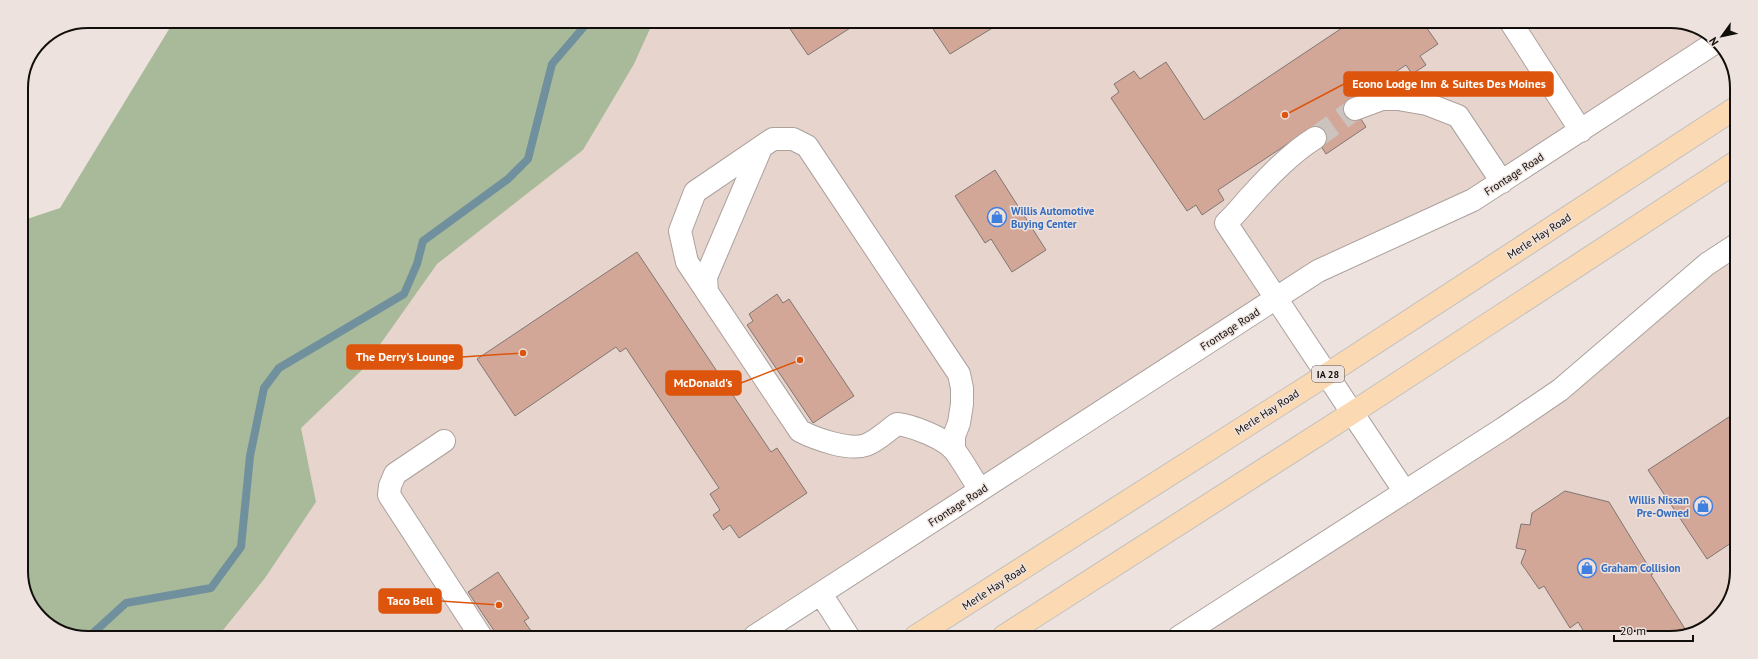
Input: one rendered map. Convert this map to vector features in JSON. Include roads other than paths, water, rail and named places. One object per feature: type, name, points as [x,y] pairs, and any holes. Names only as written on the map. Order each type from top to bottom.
[{"type":"main road","name":"Merle Hay Road","points":[[924,631],[1326,375],[1730,112]]},
{"type":"main road","points":[[1012,631],[1352,413],[1730,166]]},
{"type":"street","points":[[1515,28],[1582,131]]},
{"type":"street","name":"Frontage Road","points":[[763,631],[1318,271],[1473,200],[1582,131],[1702,51]]},
{"type":"street","points":[[1355,110],[1382,99],[1398,99],[1427,104],[1458,116],[1502,182]]},
{"type":"street","points":[[1315,138],[1302,146],[1272,174],[1226,223],[1275,299],[1405,492]]},
{"type":"street","points":[[954,450],[954,436],[959,422],[962,404],[962,388],[959,374],[807,146],[793,139],[773,140],[695,192],[680,231],[687,262],[800,431],[812,437],[854,447],[867,444],[897,424],[911,425],[931,435],[954,450],[980,490]]},
{"type":"street","points":[[708,292],[706,277],[761,148]]},
{"type":"street","points":[[1188,631],[1405,492],[1560,390],[1707,264],[1730,250]]},
{"type":"street","points":[[444,441],[395,474],[390,486],[389,495],[477,631]]},
{"type":"street","points":[[821,594],[845,631]]},
{"type":"waterway","points":[[95,631],[126,603],[211,588],[241,547],[250,456],[264,388],[279,368],[404,294],[417,264],[423,241],[508,179],[528,159],[552,64],[583,28]]},
{"type":"tunnel","points":[[1315,138],[1355,109]]},
{"type":"place","name":"Econo Lodge Inn & Suites Des Moines","points":[[1285,115]]},
{"type":"place","name":"Willis Automotive Buying Center","points":[[997,217]]},
{"type":"place","name":"The Derry's Lounge","points":[[523,353]]},
{"type":"place","name":"McDonald's","points":[[800,360]]},
{"type":"place","name":"Willis Nissan Pre-Owned","points":[[1703,506]]},
{"type":"place","name":"Graham Collision","points":[[1587,568]]},
{"type":"place","name":"Taco Bell","points":[[499,605]]}]
